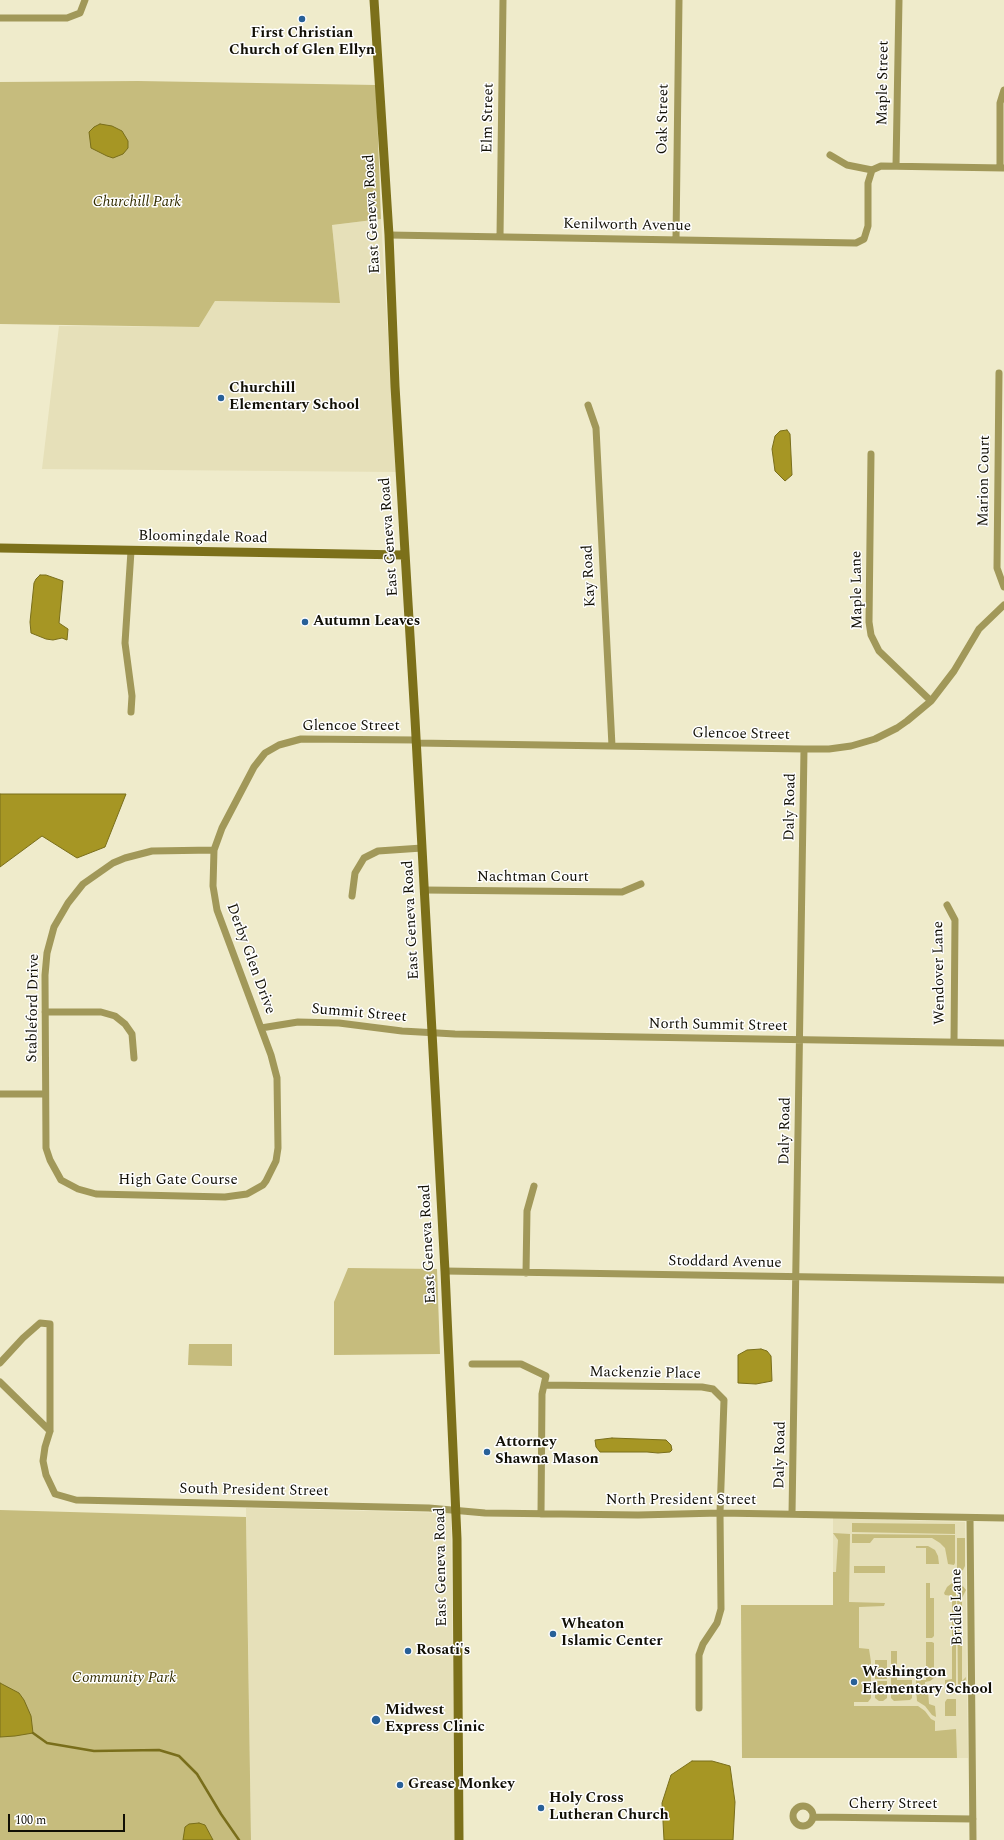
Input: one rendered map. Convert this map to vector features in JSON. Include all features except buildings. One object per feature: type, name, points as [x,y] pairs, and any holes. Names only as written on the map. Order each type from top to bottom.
[{"type":"main road","name":"East Geneva Road","points":[[374,0],[389,235],[395,386],[445,1271],[457,1539],[459,1840]]},
{"type":"main road","name":"Bloomingdale Road","points":[[0,548],[405,556]]},
{"type":"street","points":[[0,18],[67,18],[80,13],[85,0]]},
{"type":"street","name":"Elm Street","points":[[500,237],[503,0]]},
{"type":"street","name":"Oak Street","points":[[676,239],[679,0]]},
{"type":"street","name":"Maple Street","points":[[896,166],[899,0]]},
{"type":"street","points":[[830,155],[847,165],[872,170],[881,166],[1002,168],[1000,103],[1004,90]]},
{"type":"street","name":"Kenilworth Avenue","points":[[389,235],[856,243],[864,239],[868,226],[868,183],[872,170]]},
{"type":"street","name":"Marion Court","points":[[999,373],[997,568],[1004,587]]},
{"type":"street","name":"Kay Road","points":[[588,406],[596,428],[612,746]]},
{"type":"street","name":"Maple Lane","points":[[871,454],[869,622],[871,635],[878,651],[931,701]]},
{"type":"street","points":[[131,551],[125,643],[132,696],[131,712]]},
{"type":"street","name":"Glencoe Street","points":[[265,753],[285,742],[301,739],[612,746],[804,749],[837,748],[875,739],[907,721],[931,701],[954,671],[964,651],[979,629],[1004,605]]},
{"type":"street","name":"Daly Road","points":[[792,1514],[804,749]]},
{"type":"street","name":"Derby Glen Drive","points":[[265,753],[251,773],[228,815],[214,850],[213,886],[217,910],[274,1065],[278,1088],[278,1148],[276,1162],[266,1181]]},
{"type":"street","points":[[352,896],[355,873],[364,858],[378,851],[422,848]]},
{"type":"street","name":"Stableford Drive","points":[[85,1192],[61,1180],[50,1160],[46,1140],[45,965],[50,940],[60,915],[83,884],[113,863],[140,853],[163,850],[214,850]]},
{"type":"street","name":"Nachtman Court","points":[[424,890],[622,892],[641,884]]},
{"type":"street","name":"Wendover Lane","points":[[947,905],[955,920],[954,1042]]},
{"type":"street","points":[[45,1012],[101,1012],[115,1016],[125,1024],[132,1034],[134,1058]]},
{"type":"street","name":"Summit Street","points":[[261,1028],[298,1022],[339,1023],[394,1031],[431,1033]]},
{"type":"street","name":"North Summit Street","points":[[431,1033],[1004,1043]]},
{"type":"street","points":[[0,1094],[46,1094]]},
{"type":"street","name":"High Gate Course","points":[[85,1192],[96,1194],[232,1196],[247,1194],[263,1185],[266,1181]]},
{"type":"street","points":[[526,1272],[526,1211],[534,1186]]},
{"type":"street","name":"Stoddard Avenue","points":[[445,1271],[1004,1280]]},
{"type":"street","points":[[0,1363],[23,1338],[40,1323],[50,1324],[50,1431]]},
{"type":"street","points":[[472,1364],[521,1364],[546,1376],[542,1394],[541,1514]]},
{"type":"street","points":[[0,1382],[50,1431]]},
{"type":"street","name":"Mackenzie Place","points":[[544,1385],[713,1389],[724,1400],[720,1513],[721,1610],[717,1622],[703,1644],[699,1655],[699,1708]]},
{"type":"street","name":"South President Street","points":[[50,1431],[45,1447],[43,1461],[46,1475],[55,1494],[76,1500],[455,1510]]},
{"type":"street","name":"North President Street","points":[[455,1510],[541,1514],[638,1515],[720,1513],[1004,1518]]},
{"type":"street","name":"Bridle Lane","points":[[970,1518],[973,1840]]},
{"type":"street","name":"Cherry Street","points":[[814,1817],[973,1818]]},
{"type":"shaded area","points":[[100,124],[112,126],[122,131],[128,141],[128,148],[123,154],[113,158],[91,148],[89,132]]},
{"type":"shaded area","name":"Churchill Elementary School","points":[[381,219],[396,472],[42,469],[59,326],[199,327],[215,301],[340,303],[332,225]]},
{"type":"shaded area","points":[[787,430],[790,434],[792,475],[785,481],[775,471],[772,449],[775,436],[780,431]]},
{"type":"shaded area","points":[[40,575],[46,575],[63,581],[59,623],[68,629],[67,640],[62,638],[53,640],[46,639],[31,633],[30,622],[34,583]]},
{"type":"shaded area","points":[[0,794],[126,794],[105,847],[77,858],[42,836],[0,867]]},
{"type":"shaded area","points":[[761,1349],[767,1351],[771,1356],[772,1381],[756,1384],[738,1383],[738,1355],[747,1350]]},
{"type":"shaded area","points":[[612,1438],[666,1440],[671,1445],[672,1450],[670,1452],[658,1453],[600,1452],[596,1447],[595,1440]]},
{"type":"shaded area","points":[[246,1508],[451,1513],[455,1840],[251,1840]]},
{"type":"shaded area","name":"Washington Elementary School","points":[[833,1518],[965,1522],[968,1758],[742,1758],[741,1605],[833,1605]]},
{"type":"shaded area","points":[[0,1683],[19,1693],[24,1700],[31,1716],[33,1733],[0,1737]]},
{"type":"shaded area","points":[[692,1761],[712,1761],[730,1766],[735,1802],[733,1840],[664,1840],[662,1803],[671,1775]]},
{"type":"shaded area","points":[[199,1823],[205,1825],[213,1840],[183,1840],[185,1827],[189,1824]]},
{"type":"green space","name":"Churchill Park","points":[[138,81],[376,85],[381,219],[332,225],[340,303],[215,301],[199,327],[0,324],[0,82]]},
{"type":"green space","points":[[348,1268],[437,1269],[440,1354],[334,1355],[334,1302]]},
{"type":"green space","points":[[189,1344],[232,1344],[232,1366],[188,1365]]},
{"type":"green space","name":"Community Park","points":[[0,1510],[246,1517],[251,1840],[0,1840]]},
{"type":"green space","points":[[852,1523],[955,1524],[955,1534],[852,1532]]},
{"type":"green space","points":[[833,1533],[850,1534],[849,1602],[885,1603],[884,1606],[859,1607],[859,1648],[869,1649],[871,1662],[871,1698],[868,1702],[854,1702],[854,1706],[918,1706],[935,1721],[935,1731],[956,1729],[957,1758],[742,1758],[741,1605],[833,1605],[833,1572],[836,1572],[838,1540]]},
{"type":"green space","points":[[852,1534],[955,1535],[955,1563],[954,1565],[948,1564],[945,1548],[932,1538],[874,1538],[870,1543],[852,1543]]},
{"type":"green space","points":[[957,1538],[965,1538],[965,1566],[963,1570],[957,1573]]},
{"type":"green space","points":[[916,1546],[928,1546],[935,1550],[938,1556],[939,1564],[926,1564],[926,1548],[916,1548]]},
{"type":"green space","points":[[854,1566],[885,1566],[885,1573],[854,1573]]},
{"type":"green space","points":[[926,1583],[930,1583],[930,1598],[934,1598],[934,1636],[932,1638],[926,1638]]},
{"type":"green space","points":[[952,1583],[956,1583],[956,1690],[949,1690],[945,1684],[945,1680],[952,1679],[952,1596],[945,1595],[944,1593],[947,1587]]},
{"type":"green space","points":[[957,1583],[962,1585],[966,1590],[962,1598],[962,1681],[966,1677],[965,1684],[958,1689]]},
{"type":"green space","points":[[926,1642],[934,1643],[934,1678],[925,1682],[925,1687],[916,1687],[916,1680],[926,1680]]},
{"type":"green space","points":[[891,1651],[897,1651],[897,1680],[912,1680],[912,1698],[910,1700],[894,1701],[891,1698]]},
{"type":"green space","points":[[875,1660],[887,1660],[887,1679],[875,1679]]},
{"type":"green space","points":[[875,1681],[887,1681],[887,1698],[883,1701],[879,1701],[875,1698]]},
{"type":"green space","points":[[916,1690],[928,1690],[929,1704],[935,1706],[936,1717],[932,1715],[925,1706],[917,1701]]},
{"type":"green space","points":[[947,1699],[956,1699],[956,1716],[945,1716],[945,1702]]},
{"type":"waterway","points":[[33,1733],[47,1743],[94,1751],[159,1750],[179,1756],[197,1774],[221,1814],[239,1840]]},
{"type":"place","name":"First Christian Church of Glen Ellyn","points":[[302,19]]},
{"type":"place","name":"Churchill Elementary School","points":[[221,398]]},
{"type":"place","name":"Autumn Leaves","points":[[305,622]]},
{"type":"place","name":"Attorney Shawna Mason","points":[[487,1452]]},
{"type":"place","name":"Wheaton Islamic Center","points":[[553,1634]]},
{"type":"place","name":"Rosati's","points":[[408,1651]]},
{"type":"place","name":"Washington Elementary School","points":[[854,1682]]},
{"type":"place","name":"Midwest Express Clinic","points":[[376,1720]]},
{"type":"place","name":"Grease Monkey","points":[[400,1785]]},
{"type":"place","name":"Holy Cross Lutheran Church","points":[[541,1808]]}]
